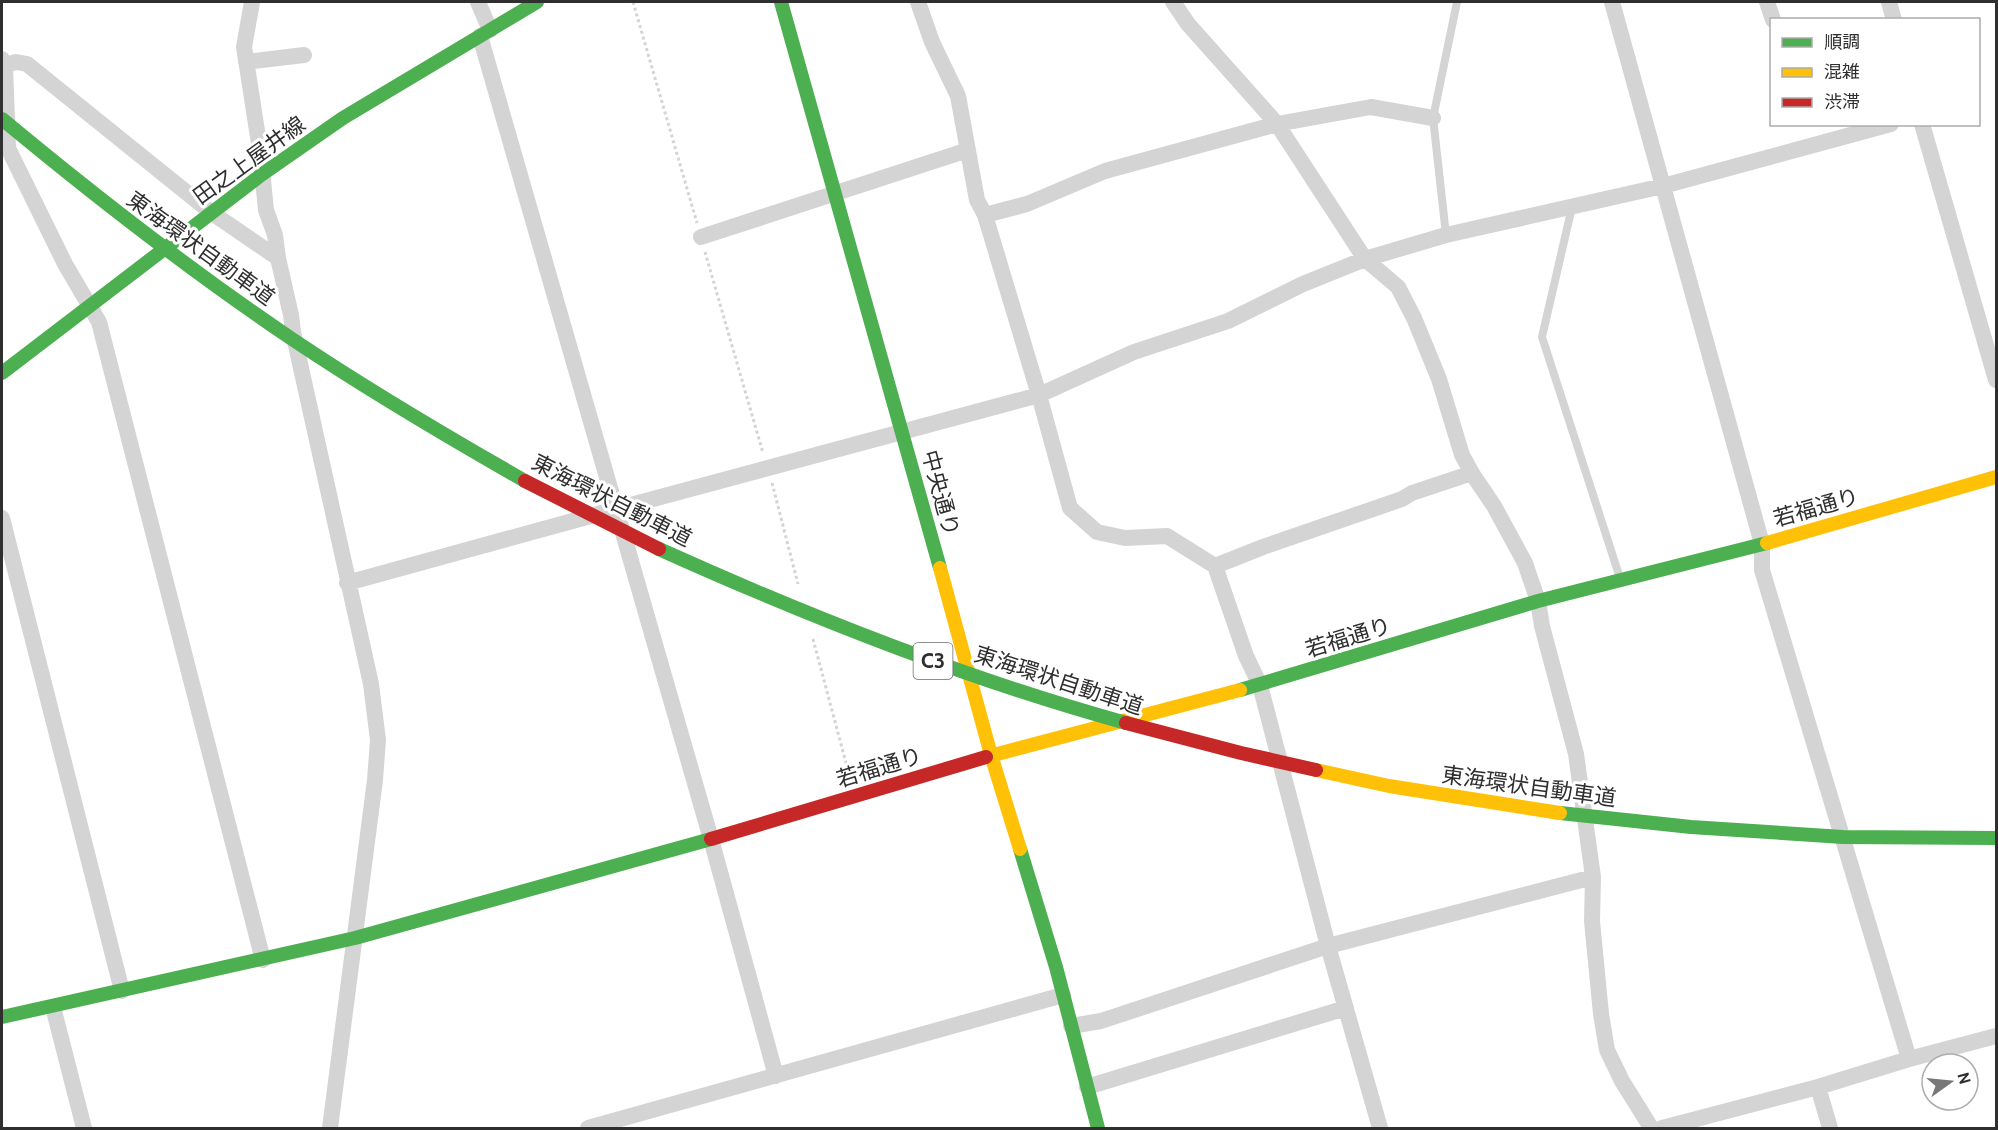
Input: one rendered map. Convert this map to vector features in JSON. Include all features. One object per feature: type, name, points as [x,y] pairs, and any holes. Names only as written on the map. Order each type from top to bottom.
[{"type":"main road","name":"田之上屋井線","points":[[2,373],[261,174],[343,118],[537,2]]},
{"type":"main road","name":"中央通り","points":[[781,2],[991,755],[1071,1026]]},
{"type":"main road","name":"東海環状自動車道","points":[[2,119],[63,171],[157,245],[381,396],[492,462],[608,524],[726,579],[860,634],[993,683],[1143,730],[1272,762],[1410,790],[1548,813],[1716,830],[1838,837],[1996,838]]},
{"type":"main road","name":"若福通り","points":[[2,1017],[355,938],[855,797],[991,755],[1260,686],[1538,601],[1762,544],[1996,477]]},
{"type":"main road","points":[[1071,1026],[1098,1128]]},
{"type":"street","points":[[252,2],[244,47],[260,150],[266,210],[274,235],[347,584],[371,684],[378,740],[371,825],[330,1128]]},
{"type":"street","points":[[478,2],[616,509],[711,838],[776,1076]]},
{"type":"street","points":[[918,2],[932,42],[958,96],[977,201],[985,215],[1070,508],[1097,532],[1125,538],[1167,536],[1215,566],[1246,656],[1260,686],[1328,946],[1380,1128]]},
{"type":"street","points":[[1173,2],[1188,24],[1277,124],[1365,259],[1398,287],[1414,318],[1439,378],[1462,455],[1494,506],[1525,563],[1538,601],[1542,626],[1576,754],[1593,877],[1592,921],[1601,1014],[1607,1050],[1622,1081],[1650,1128]]},
{"type":"street","points":[[1612,2],[1762,544],[1762,570],[1908,1059]]},
{"type":"street","points":[[1767,2],[1772,18]]},
{"type":"street","points":[[246,62],[304,55]]},
{"type":"street","points":[[263,960],[99,322],[64,264],[8,148],[3,62],[27,64],[212,213],[278,258]]},
{"type":"street","points":[[985,215],[1027,204],[1105,171],[1277,124],[1371,107],[1433,118]]},
{"type":"street","points":[[347,584],[1039,395],[1134,352],[1228,321],[1303,284],[1365,259],[1446,235],[1663,186],[1884,126]]},
{"type":"street","points":[[1923,126],[1996,380]]},
{"type":"street","points":[[701,237],[968,150]]},
{"type":"street","points":[[1215,566],[1472,473]]},
{"type":"street","points":[[2,518],[122,991]]},
{"type":"street","points":[[1071,1026],[1101,1021],[1328,946],[1593,877]]},
{"type":"street","points":[[599,1127],[1063,995]]},
{"type":"street","points":[[53,1006],[84,1128]]},
{"type":"street","points":[[1087,1087],[1346,1008]]},
{"type":"street","points":[[1662,1128],[1818,1087],[1908,1059],[1996,1036]]},
{"type":"street","points":[[1818,1087],[1830,1128]]},
{"type":"lane","points":[[1446,235],[1433,118],[1457,2]]},
{"type":"lane","points":[[1572,207],[1542,337],[1621,581]]},
{"type":"path","points":[[633,2],[768,468],[801,593]]},
{"type":"path","points":[[813,638],[855,797]]},
{"type":"traffic: fast","points":[[2,373],[261,175],[343,118],[537,2]]},
{"type":"traffic: fast","points":[[781,2],[940,568]]},
{"type":"traffic: fast","points":[[2,119],[144,233],[254,313],[378,394],[525,481]]},
{"type":"traffic: fast","points":[[1240,690],[1538,601],[1767,543]]},
{"type":"traffic: fast","points":[[659,549],[773,599],[948,667],[1126,723]]},
{"type":"traffic: fast","points":[[1560,813],[1691,827],[1843,837],[1996,838]]},
{"type":"traffic: fast","points":[[2,1017],[355,938],[711,839]]},
{"type":"traffic: fast","points":[[1020,849],[1056,967],[1098,1128]]},
{"type":"traffic: slow","points":[[1767,543],[1996,477]]},
{"type":"traffic: slow","points":[[940,568],[991,755],[1020,849]]},
{"type":"traffic: slow","points":[[986,757],[1240,690]]},
{"type":"traffic: slow","points":[[1316,770],[1389,786],[1560,813]]},
{"type":"traffic: jam","points":[[525,481],[659,549]]},
{"type":"traffic: jam","points":[[1126,723],[1316,770]]},
{"type":"traffic: jam","points":[[711,839],[986,757]]}]
